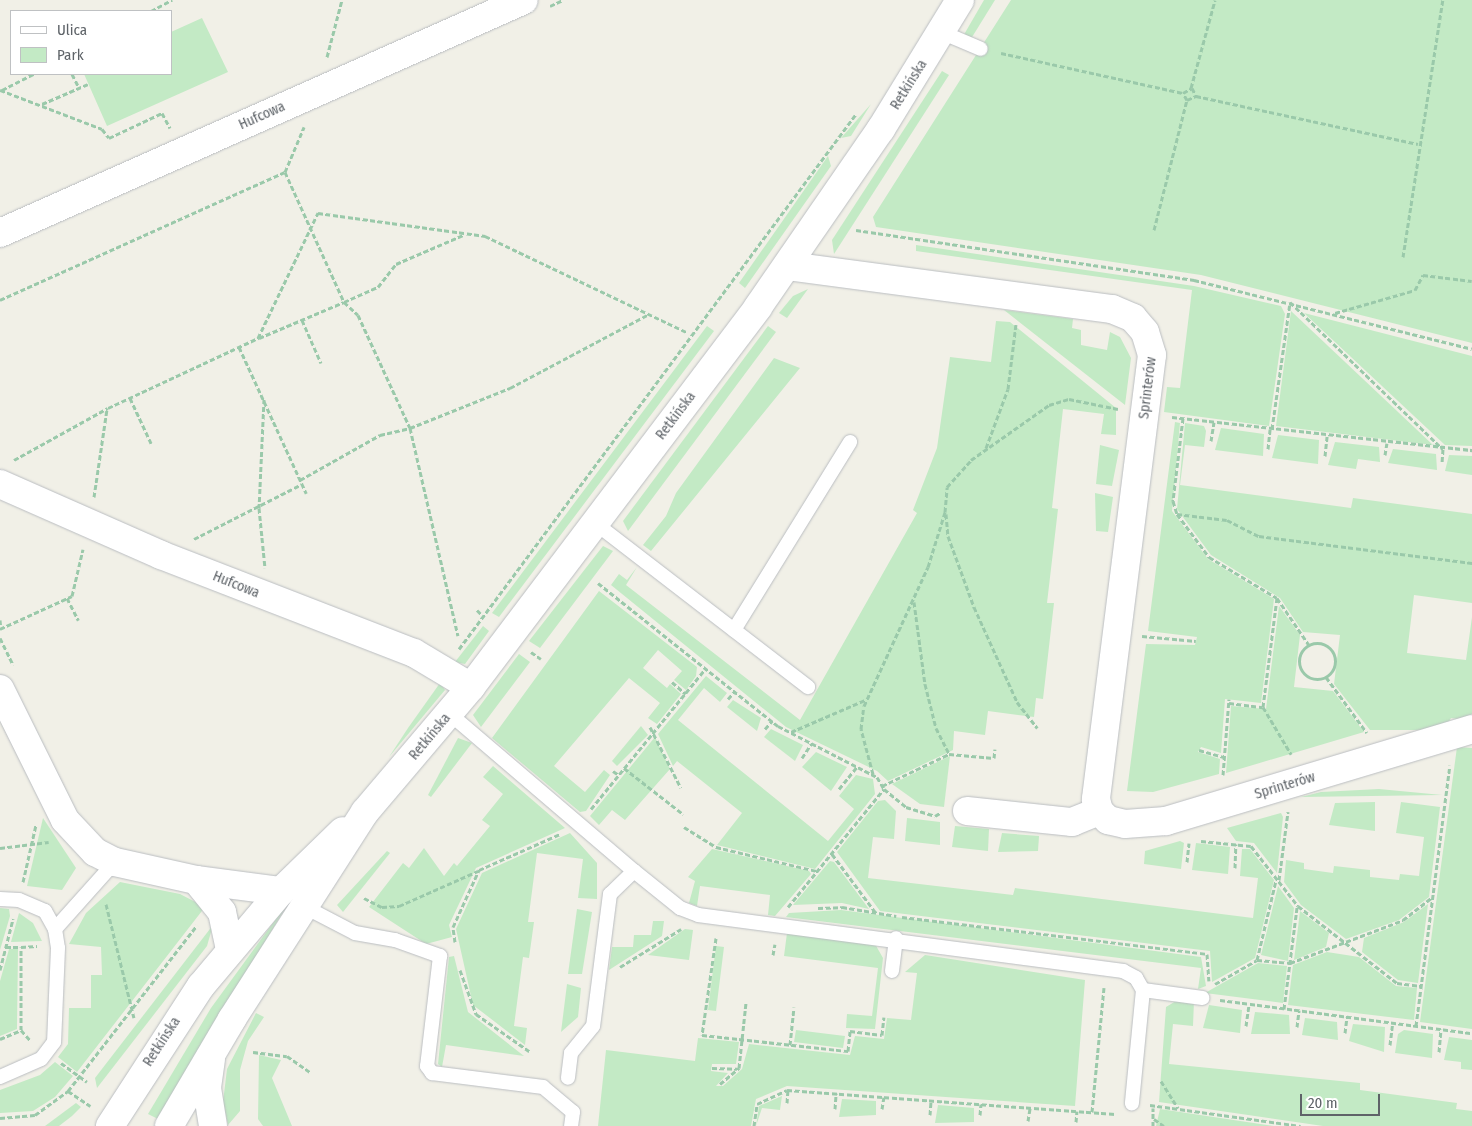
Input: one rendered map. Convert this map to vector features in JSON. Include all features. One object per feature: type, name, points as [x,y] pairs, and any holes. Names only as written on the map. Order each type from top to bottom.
[{"type":"street","name":"Hufcowa","points":[[0,233],[524,0]]},
{"type":"street","name":"Retkińska","points":[[110,1126],[179,1014],[230,950],[281,891],[365,812],[450,714],[595,523],[788,266],[960,0]]},
{"type":"street","name":"Sprinterów","points":[[788,266],[1112,309],[1132,318],[1145,332],[1152,355],[1098,785],[1099,811],[1116,823],[1145,824],[1232,802],[1472,729]]},
{"type":"street","name":"Hufcowa","points":[[4,474],[161,555],[444,668],[470,688]]},
{"type":"street","points":[[8,682],[65,820],[84,844],[109,868],[281,891]]},
{"type":"street","points":[[967,811],[1072,822],[1099,811]]},
{"type":"street","name":"Retkińska","points":[[169,1126],[212,1052],[365,812]]},
{"type":"street","points":[[196,880],[216,901],[230,950]]},
{"type":"street","points":[[212,1052],[207,1088],[213,1126]]},
{"type":"lane","points":[[941,32],[981,49]]},
{"type":"lane","points":[[734,630],[850,442]]},
{"type":"lane","points":[[595,523],[808,687]]},
{"type":"lane","points":[[450,714],[680,908],[702,916],[896,938],[1106,967],[1136,978],[1143,990],[1132,1103]]},
{"type":"lane","points":[[55,928],[109,868]]},
{"type":"lane","points":[[568,1078],[571,1053],[591,1033],[610,894],[634,871]]},
{"type":"lane","points":[[0,899],[19,900],[45,911],[55,928],[57,945],[54,1042],[41,1059],[0,1077]]},
{"type":"lane","points":[[305,907],[355,933],[395,940],[440,956],[427,1066],[432,1073],[543,1087],[573,1112],[571,1126]]},
{"type":"lane","points":[[892,971],[896,938]]},
{"type":"lane","points":[[1143,990],[1202,998]]},
{"type":"path","points":[[153,10],[172,0]]},
{"type":"path","points":[[335,84],[327,57],[342,0]]},
{"type":"path","points":[[981,49],[1183,93],[1191,88],[1215,0]]},
{"type":"path","points":[[1403,257],[1418,144],[1443,0]]},
{"type":"path","points":[[1,90],[32,75]]},
{"type":"path","points":[[72,75],[79,88]]},
{"type":"path","points":[[42,104],[88,84]]},
{"type":"path","points":[[1191,88],[1196,96]]},
{"type":"path","points":[[1,90],[42,104],[102,129],[109,138],[162,113],[182,151]]},
{"type":"path","points":[[1154,230],[1187,100],[1183,93]]},
{"type":"path","points":[[1187,100],[1196,96],[1418,144]]},
{"type":"path","points":[[444,668],[729,287],[837,134],[860,109]]},
{"type":"path","points":[[0,300],[285,172],[344,302],[368,335],[410,428],[458,636]]},
{"type":"path","points":[[258,338],[291,276],[308,226],[318,213],[463,235],[485,236],[686,332]]},
{"type":"path","points":[[856,230],[1145,272],[1290,302],[1472,349]]},
{"type":"path","points":[[4,474],[130,398],[258,338],[378,287],[396,264],[463,235]]},
{"type":"path","points":[[1334,314],[1415,290],[1423,275],[1472,281]]},
{"type":"path","points":[[1268,449],[1290,302]]},
{"type":"path","points":[[1290,302],[1443,449]]},
{"type":"path","points":[[161,555],[259,508],[353,447],[410,428],[510,388],[649,314]]},
{"type":"path","points":[[302,320],[321,363]]},
{"type":"path","points":[[985,448],[1008,389],[1016,322]]},
{"type":"path","points":[[239,347],[306,493]]},
{"type":"path","points":[[130,398],[151,443]]},
{"type":"path","points":[[264,399],[259,508],[268,597]]},
{"type":"path","points":[[1037,728],[1017,702],[974,607],[948,536],[946,512],[947,487],[985,448],[1049,405],[1069,399],[1123,410]]},
{"type":"path","points":[[1165,416],[1387,443],[1472,450]]},
{"type":"path","points":[[1183,418],[1173,500],[1177,514],[1209,557],[1277,598],[1308,645]]},
{"type":"path","points":[[1211,441],[1214,422]]},
{"type":"path","points":[[1325,456],[1327,436]]},
{"type":"path","points":[[1385,455],[1387,443]]},
{"type":"path","points":[[1442,463],[1443,449]]},
{"type":"path","points":[[935,816],[906,807],[883,788],[873,774],[861,729],[866,700],[914,602],[946,512]]},
{"type":"path","points":[[1177,514],[1227,520],[1259,536],[1472,563]]},
{"type":"path","points":[[598,583],[772,721],[811,744],[873,774]]},
{"type":"path","points":[[67,598],[78,620]]},
{"type":"path","points":[[1277,598],[1263,707],[1292,754]]},
{"type":"path","points":[[914,602],[925,684],[936,728],[949,754]]},
{"type":"path","points":[[0,620],[1,629]]},
{"type":"path","points":[[1138,635],[1196,641]]},
{"type":"path","points":[[0,638],[8,682]]},
{"type":"path","points":[[1320,643],[1333,652],[1335,663],[1326,677],[1310,678],[1301,670],[1301,653],[1308,645],[1320,643]]},
{"type":"path","points":[[586,815],[706,668]]},
{"type":"path","points":[[1326,677],[1384,756]]},
{"type":"path","points":[[672,682],[686,694]]},
{"type":"path","points":[[728,699],[735,691]]},
{"type":"path","points":[[789,732],[816,724],[866,700]]},
{"type":"path","points":[[1232,802],[1223,775],[1229,701],[1263,707]]},
{"type":"path","points":[[765,729],[772,721]]},
{"type":"path","points":[[650,727],[654,731],[681,788]]},
{"type":"path","points":[[802,758],[811,744]]},
{"type":"path","points":[[795,910],[786,910],[883,788],[949,754],[994,758],[995,749]]},
{"type":"path","points":[[1199,750],[1224,757]]},
{"type":"path","points":[[1416,1026],[1452,757]]},
{"type":"path","points":[[839,789],[857,767]]},
{"type":"path","points":[[624,768],[683,814]]},
{"type":"path","points":[[613,771],[618,775]]},
{"type":"path","points":[[1257,960],[1278,880],[1289,807]]},
{"type":"path","points":[[0,970],[38,818]]},
{"type":"path","points":[[684,827],[716,847],[817,871]]},
{"type":"path","points":[[364,898],[382,907],[398,906],[564,833]]},
{"type":"path","points":[[1184,839],[1251,846],[1298,906],[1396,983],[1421,986]]},
{"type":"path","points":[[1187,862],[1189,840]]},
{"type":"path","points":[[0,848],[32,843],[55,842]]},
{"type":"path","points":[[1234,868],[1236,844]]},
{"type":"path","points":[[832,854],[876,914]]},
{"type":"path","points":[[109,868],[134,1018]]},
{"type":"path","points":[[456,948],[453,927],[478,870]]},
{"type":"path","points":[[814,909],[842,907],[876,914],[1207,954],[1210,986],[1257,960],[1290,963],[1403,920],[1432,897]]},
{"type":"path","points":[[0,1118],[35,1116],[59,1100],[131,1005],[216,901]]},
{"type":"path","points":[[1284,1009],[1298,906]]},
{"type":"path","points":[[599,981],[702,916]]},
{"type":"path","points":[[768,941],[775,941],[777,924]]},
{"type":"path","points":[[725,939],[715,938],[702,1035],[848,1051],[850,1031],[882,1035],[884,1017]]},
{"type":"path","points":[[6,947],[57,945]]},
{"type":"path","points":[[0,1039],[21,1030],[22,947]]},
{"type":"path","points":[[459,965],[476,1014],[529,1051]]},
{"type":"path","points":[[1092,1112],[1106,967]]},
{"type":"path","points":[[1202,998],[1472,1033]]},
{"type":"path","points":[[720,1084],[737,1069],[746,1002]]},
{"type":"path","points":[[1246,1026],[1249,1004]]},
{"type":"path","points":[[790,1045],[794,1007]]},
{"type":"path","points":[[1297,1027],[1299,1010]]},
{"type":"path","points":[[1344,1033],[1347,1017]]},
{"type":"path","points":[[1390,1046],[1393,1022]]},
{"type":"path","points":[[1439,1052],[1441,1029]]},
{"type":"path","points":[[253,1052],[287,1056],[310,1072]]},
{"type":"path","points":[[712,1068],[737,1069]]},
{"type":"path","points":[[1160,1081],[1178,1108]]},
{"type":"path","points":[[754,1126],[757,1104],[788,1090],[1123,1114]]},
{"type":"path","points":[[787,1103],[788,1090]]},
{"type":"path","points":[[835,1109],[836,1093]]},
{"type":"path","points":[[882,1109],[884,1097]]},
{"type":"path","points":[[930,1115],[932,1100]]},
{"type":"path","points":[[1132,1103],[1301,1126]]},
{"type":"path","points":[[980,1116],[981,1104]]},
{"type":"path","points":[[1153,1105],[1153,1126]]},
{"type":"path","points":[[1028,1121],[1030,1108]]},
{"type":"path","points":[[1076,1122],[1077,1111]]},
{"type":"path","points":[[1153,1119],[1164,1126]]},
{"type":"green space","points":[[984,0],[995,0],[969,42],[962,38]]},
{"type":"green space","points":[[1011,0],[1472,0],[1472,343],[1201,275],[876,227],[873,217]]},
{"type":"green space","points":[[202,18],[228,72],[107,126],[84,75],[172,75],[172,32]]},
{"type":"green space","points":[[942,71],[949,75],[834,254],[832,240]]},
{"type":"green space","points":[[871,104],[851,136],[841,138]]},
{"type":"green space","points":[[828,156],[831,166],[745,288],[739,283]]},
{"type":"green space","points":[[916,245],[1194,286],[1281,306],[1285,314],[1269,426],[1164,412],[1167,387],[1180,388],[1192,290],[916,251]]},
{"type":"green space","points":[[808,289],[787,318],[779,313],[793,296]]},
{"type":"green space","points":[[1004,310],[1073,319],[1072,328],[1081,330],[1081,345],[1107,350],[1110,332],[1120,337],[1131,358],[1125,405]]},
{"type":"green space","points":[[1291,311],[1433,445],[1276,426]]},
{"type":"green space","points":[[1304,313],[1472,356],[1472,446],[1445,445]]},
{"type":"green space","points":[[996,321],[1010,322],[1116,408],[1116,435],[1101,434],[1104,414],[1063,409],[1052,508],[1058,509],[1047,603],[1054,603],[1043,699],[1036,698],[1034,717],[988,711],[985,735],[954,731],[953,750],[888,781],[877,771],[786,727],[611,585],[619,574],[627,580],[637,567],[626,585],[800,720],[917,513],[913,510],[937,448],[950,357],[991,362]]},
{"type":"green space","points":[[707,326],[714,331],[499,617],[492,613]]},
{"type":"green space","points":[[768,326],[776,332],[628,531],[623,521]]},
{"type":"green space","points":[[774,358],[800,368],[651,551],[643,545],[666,516],[676,493]]},
{"type":"green space","points":[[1175,422],[1180,423],[1172,511],[1208,559],[1274,599],[1261,703],[1225,699],[1221,753],[1201,747],[1198,752],[1220,759],[1219,774],[1153,792],[1127,791],[1146,644],[1195,645],[1197,637],[1148,631]]},
{"type":"green space","points":[[1185,423],[1204,426],[1206,431],[1204,447],[1185,445],[1180,485],[1351,508],[1353,498],[1472,514],[1472,603],[1414,595],[1407,653],[1466,660],[1472,617],[1472,721],[1451,718],[1444,730],[1370,730],[1334,684],[1340,635],[1303,632],[1280,598],[1211,555],[1177,509]]},
{"type":"green space","points":[[1221,428],[1264,434],[1263,456],[1215,450]]},
{"type":"green space","points":[[1278,435],[1319,440],[1318,464],[1272,458]]},
{"type":"green space","points":[[1335,442],[1379,447],[1380,462],[1358,459],[1356,469],[1328,465]]},
{"type":"green space","points":[[1100,445],[1119,450],[1112,486],[1096,484]]},
{"type":"green space","points":[[1393,449],[1436,454],[1437,470],[1388,463]]},
{"type":"green space","points":[[1449,455],[1472,456],[1472,475],[1445,471]]},
{"type":"green space","points":[[1095,493],[1113,497],[1108,532],[1096,531]]},
{"type":"green space","points":[[603,546],[613,551],[540,648],[529,641]]},
{"type":"green space","points":[[599,591],[697,667],[696,676],[686,690],[674,680],[682,671],[658,650],[643,668],[667,688],[670,684],[681,694],[657,724],[648,718],[660,703],[629,678],[554,766],[585,792],[604,770],[610,775],[586,811],[580,812],[492,738]]},
{"type":"green space","points":[[1279,606],[1300,635],[1294,687],[1333,691],[1364,732],[1226,773],[1231,706],[1266,709]]},
{"type":"green space","points":[[483,626],[489,631],[465,664],[455,662]]},
{"type":"green space","points":[[519,654],[530,662],[481,727],[473,715]]},
{"type":"green space","points":[[706,676],[727,693],[720,702],[704,688],[678,720],[828,841],[854,809],[839,796],[856,775],[873,779],[875,794],[815,869],[717,845],[742,813],[677,761],[673,766],[658,734]]},
{"type":"green space","points":[[440,683],[445,690],[389,757],[408,728]]},
{"type":"green space","points":[[733,700],[761,718],[757,731],[727,707]]},
{"type":"green space","points":[[641,726],[648,735],[617,766],[612,761]]},
{"type":"green space","points":[[771,729],[803,745],[795,761],[764,737]]},
{"type":"green space","points":[[655,737],[670,769],[625,820],[612,810],[599,825],[590,816]]},
{"type":"green space","points":[[458,738],[472,743],[431,797],[428,795]]},
{"type":"green space","points":[[1457,747],[1472,748],[1472,1029],[1420,1022]]},
{"type":"green space","points":[[816,752],[847,767],[831,791],[802,767]]},
{"type":"green space","points":[[950,756],[944,807],[920,804],[892,784]]},
{"type":"green space","points":[[493,766],[565,828],[476,868],[449,925],[452,937],[426,944],[369,907],[403,863],[409,868],[424,848],[444,876],[454,863],[457,866],[490,826],[482,820],[503,794],[483,777]]},
{"type":"green space","points":[[1379,789],[1442,795],[1301,797],[1321,792]]},
{"type":"green space","points":[[885,800],[896,811],[894,839],[873,837],[868,878],[1013,895],[1015,888],[1253,918],[1258,878],[1240,876],[1242,849],[1250,849],[1274,880],[1255,958],[1212,982],[1210,951],[880,911],[837,852],[878,801]]},
{"type":"green space","points":[[1375,802],[1375,831],[1329,825],[1335,803]]},
{"type":"green space","points":[[1401,802],[1440,807],[1429,897],[1399,920],[1346,939],[1301,905],[1284,882],[1286,860],[1304,863],[1304,869],[1333,873],[1334,866],[1370,870],[1370,877],[1399,880],[1400,874],[1419,876],[1424,837],[1396,833]]},
{"type":"green space","points":[[1281,813],[1283,817],[1277,873],[1254,843],[1236,841],[1227,828]]},
{"type":"green space","points":[[43,818],[76,868],[62,890],[27,886]]},
{"type":"green space","points":[[907,818],[940,822],[940,845],[905,841]]},
{"type":"green space","points":[[955,826],[989,829],[988,851],[952,847]]},
{"type":"green space","points":[[570,833],[597,863],[597,899],[578,898],[583,859],[537,853],[528,922],[534,922],[529,958],[523,957],[514,1026],[527,1028],[525,1045],[473,1005],[456,929],[482,873]]},
{"type":"green space","points":[[1002,833],[1039,836],[1038,851],[998,852]]},
{"type":"green space","points":[[1180,841],[1184,843],[1181,869],[1144,864],[1145,851]]},
{"type":"green space","points":[[1196,843],[1230,847],[1228,874],[1192,870]]},
{"type":"green space","points":[[712,849],[809,871],[811,874],[775,916],[768,915],[770,895],[700,886],[697,906],[689,903],[695,881],[688,877]]},
{"type":"green space","points":[[387,851],[390,853],[343,912],[337,905]]},
{"type":"green space","points":[[830,861],[834,862],[869,909],[842,903],[793,905]]},
{"type":"green space","points":[[120,882],[180,894],[205,907],[77,1072],[58,1057],[68,1044],[69,1008],[91,1008],[91,975],[102,975],[101,947],[69,944],[86,913]]},
{"type":"green space","points":[[1278,886],[1294,908],[1288,961],[1261,955]]},
{"type":"green space","points":[[292,897],[158,1119],[148,1114],[211,1008]]},
{"type":"green space","points":[[1428,904],[1418,983],[1398,980],[1362,952],[1364,938],[1404,922]]},
{"type":"green space","points":[[0,908],[9,909],[10,916],[0,950]]},
{"type":"green space","points":[[577,909],[592,912],[582,974],[568,974]]},
{"type":"green space","points":[[841,910],[1201,957],[1206,986],[1198,989],[1201,968],[786,917],[789,913]]},
{"type":"green space","points":[[1300,911],[1329,933],[1326,947],[1294,960]]},
{"type":"green space","points":[[19,913],[33,923],[42,941],[11,942]]},
{"type":"green space","points":[[653,921],[664,921],[662,936],[609,970],[612,947],[633,947],[634,935],[651,935]]},
{"type":"green space","points":[[213,925],[207,946],[97,1088],[95,1078]]},
{"type":"green space","points":[[685,929],[693,930],[689,960],[648,955]]},
{"type":"green space","points":[[787,933],[875,944],[883,958],[875,1029],[846,1028],[847,1014],[872,1016],[878,968],[784,956]]},
{"type":"green space","points":[[716,946],[724,947],[716,1011],[708,1010]]},
{"type":"green space","points":[[9,949],[18,949],[17,1029],[0,1036],[0,981]]},
{"type":"green space","points":[[1327,952],[1359,957],[1396,986],[1417,988],[1414,1020],[1288,1005],[1293,965]]},
{"type":"green space","points":[[925,955],[1085,980],[1075,1106],[787,1086],[756,1099],[751,1126],[598,1126],[606,1050],[695,1061],[698,1038],[739,1042],[736,1064],[712,1064],[711,1071],[728,1073],[716,1086],[723,1086],[742,1069],[749,1044],[850,1055],[855,1036],[884,1039],[887,1018],[911,1020],[917,973],[905,972]]},
{"type":"green space","points":[[454,956],[468,1012],[524,1056],[446,1045],[442,1067],[438,1064],[449,957]]},
{"type":"green space","points":[[1258,963],[1287,966],[1283,1003],[1205,993]]},
{"type":"green space","points":[[567,984],[581,988],[578,1017],[561,1032]]},
{"type":"green space","points":[[1176,1001],[1194,1001],[1193,1026],[1173,1024],[1169,1064],[1360,1083],[1360,1090],[1457,1103],[1456,1109],[1472,1111],[1472,1126],[1323,1126],[1159,1102],[1166,1007]]},
{"type":"green space","points":[[1209,1005],[1242,1010],[1240,1033],[1203,1028]]},
{"type":"green space","points":[[1255,1012],[1289,1015],[1290,1034],[1251,1034]]},
{"type":"green space","points":[[256,1013],[264,1017],[248,1041],[240,1070],[240,1111],[228,1125],[223,1102],[227,1069]]},
{"type":"green space","points":[[1305,1018],[1337,1022],[1338,1040],[1302,1035]]},
{"type":"green space","points":[[1353,1024],[1385,1027],[1384,1052],[1349,1041]]},
{"type":"green space","points":[[796,1030],[845,1036],[843,1048],[794,1042]]},
{"type":"green space","points":[[1404,1030],[1433,1034],[1432,1058],[1395,1053],[1398,1034]]},
{"type":"green space","points":[[1449,1037],[1472,1040],[1472,1070],[1461,1069],[1461,1062],[1444,1060]]},
{"type":"green space","points":[[259,1055],[281,1060],[272,1078],[292,1126],[263,1126],[258,1119]]},
{"type":"green space","points":[[55,1062],[73,1076],[55,1097],[33,1111],[0,1113],[0,1090],[40,1075]]},
{"type":"green space","points":[[782,1096],[780,1110],[762,1108],[756,1126],[759,1106]]},
{"type":"green space","points":[[842,1099],[876,1101],[876,1115],[839,1117]]},
{"type":"green space","points":[[76,1103],[81,1107],[59,1126],[45,1126]]},
{"type":"green space","points":[[938,1105],[974,1108],[974,1122],[935,1123]]},
{"type":"green space","points":[[1160,1109],[1274,1126],[1156,1126]]}]
